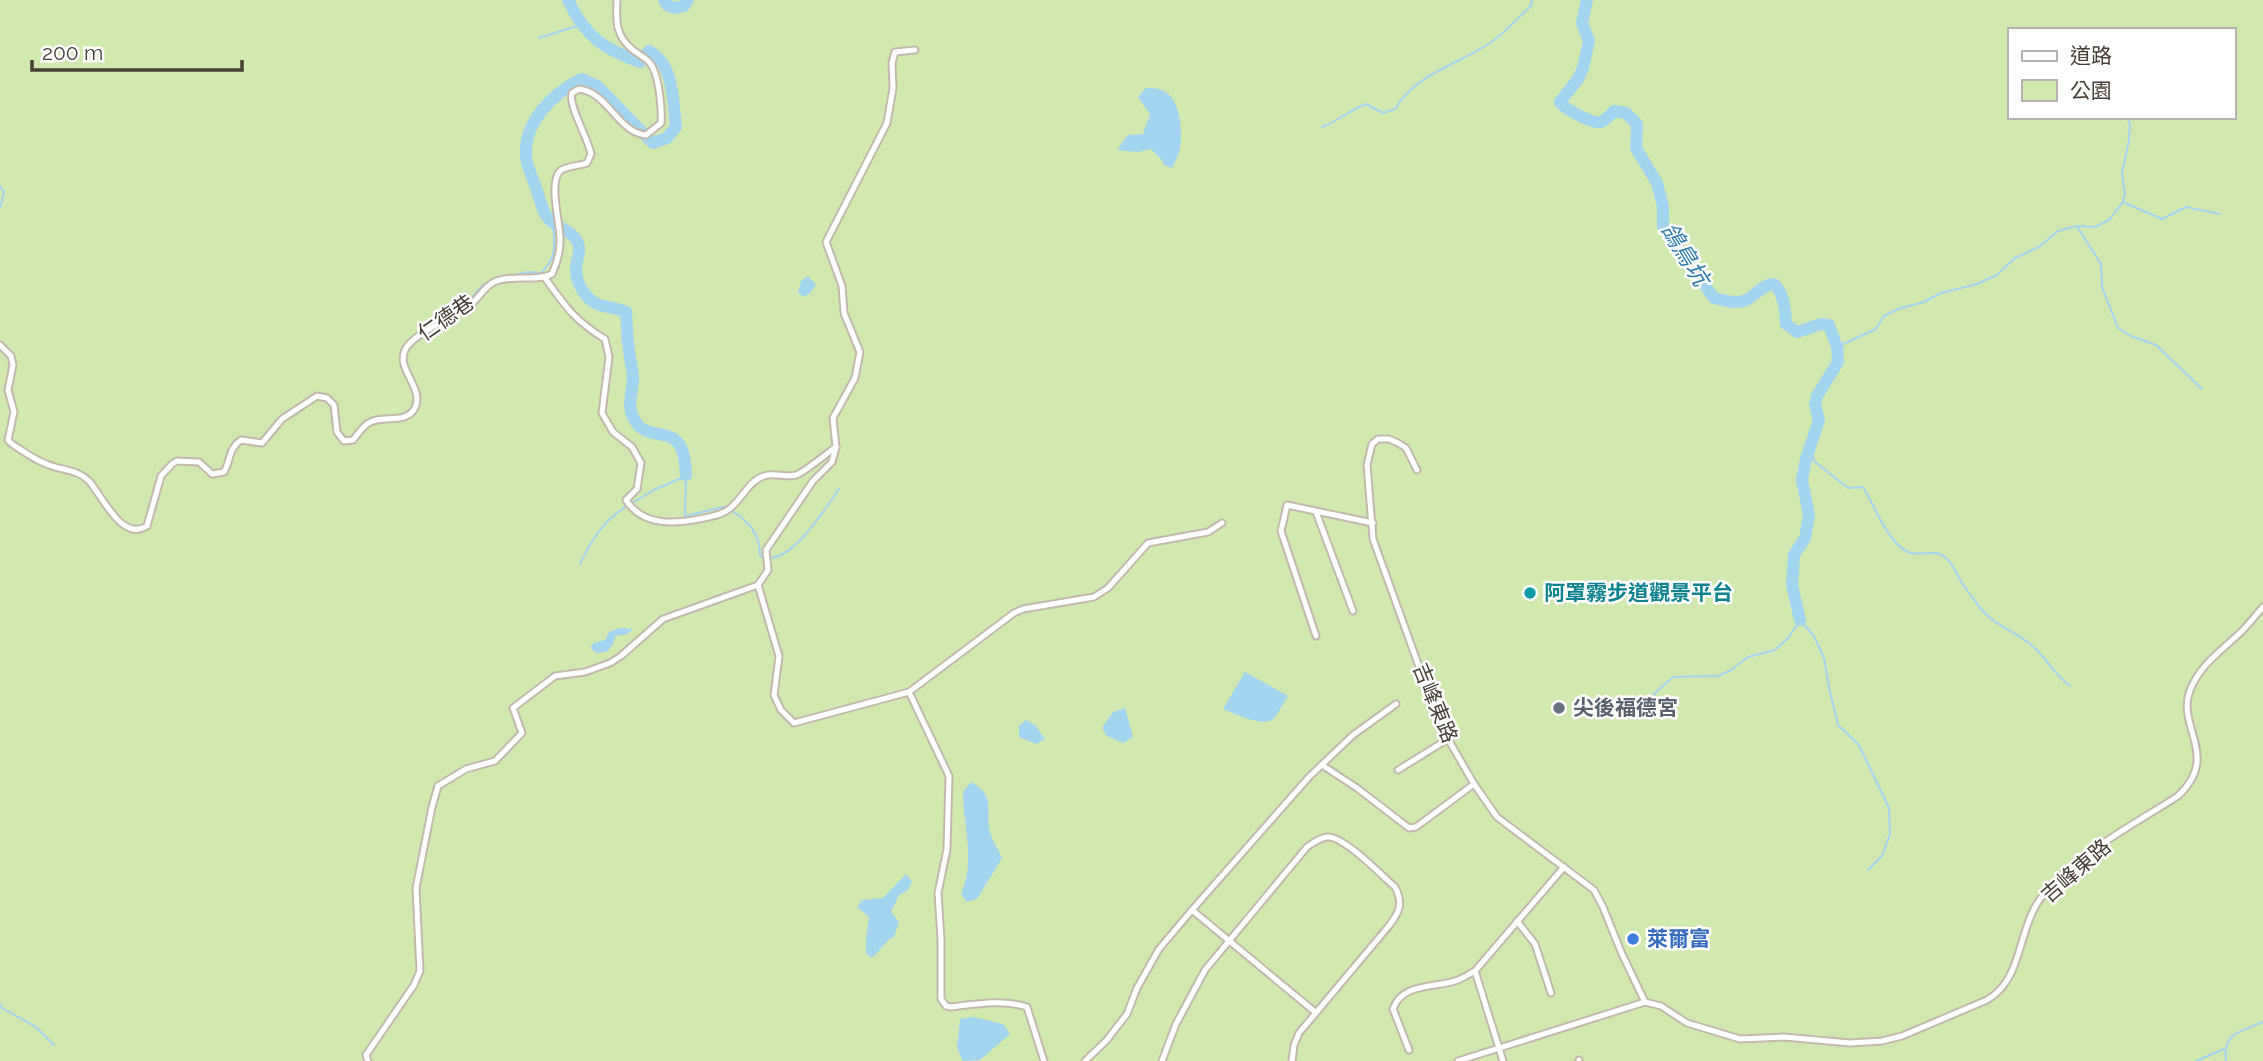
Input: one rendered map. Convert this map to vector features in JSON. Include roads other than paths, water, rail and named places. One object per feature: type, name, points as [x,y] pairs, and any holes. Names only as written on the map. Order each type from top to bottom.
[{"type":"street","points":[[617,0],[616,28],[629,47],[649,61],[655,72],[661,123],[646,135],[636,134],[592,92],[579,89],[572,93],[570,102],[585,133],[591,154],[587,163],[564,169],[557,178],[555,187],[560,234],[559,256],[552,274],[545,278],[568,310],[585,327],[605,339],[609,357],[602,413],[613,432],[632,447],[641,463],[637,489],[626,500],[640,515],[663,523],[687,522],[723,513],[730,509],[754,481],[766,475],[796,475],[836,447]]},
{"type":"street","points":[[368,1061],[366,1055],[414,985],[419,971],[416,888],[438,786],[466,769],[495,761],[522,733],[513,708],[555,676],[585,672],[610,663],[663,619],[758,584],[768,570],[766,552],[777,532],[813,481],[831,462],[836,447],[833,418],[855,378],[860,352],[844,313],[842,286],[826,242],[887,123],[895,52],[915,50]]},
{"type":"street","name":"仁德巷","points":[[0,345],[11,356],[13,365],[8,390],[14,412],[8,440],[48,465],[74,470],[80,474],[126,528],[136,530],[147,526],[161,476],[172,464],[177,461],[199,462],[212,474],[224,472],[230,450],[237,443],[241,440],[262,443],[282,419],[317,396],[327,398],[334,405],[337,432],[344,441],[353,440],[367,424],[378,419],[404,417],[412,413],[418,401],[404,363],[403,352],[412,341],[473,303],[484,289],[496,281],[533,276],[545,278]]},
{"type":"street","name":"吉峰東路","points":[[1417,470],[1406,448],[1398,443],[1389,439],[1378,439],[1372,444],[1367,465],[1373,539],[1440,724],[1474,784],[1497,817],[1594,890],[1645,1002],[1661,1006],[1687,1023],[1740,1039],[1784,1037],[1850,1043],[1882,1041],[1902,1036],[1999,993],[2013,971],[2027,922],[2044,894],[2090,853],[2178,796],[2189,786],[2197,769],[2196,745],[2187,702],[2190,691],[2201,668],[2243,630],[2263,607]]},
{"type":"street","points":[[1315,636],[1281,531],[1287,505],[1373,523]]},
{"type":"street","points":[[1316,512],[1353,611]]},
{"type":"street","points":[[758,584],[779,656],[774,695],[781,710],[794,723],[909,692],[1014,613],[1023,609],[1094,597],[1108,588],[1148,543],[1208,532],[1222,523]]},
{"type":"street","points":[[909,692],[949,776],[947,849],[938,893],[941,999],[946,1006],[951,1007],[987,1003],[1027,1007],[1044,1061]]},
{"type":"street","points":[[1085,1061],[1106,1041],[1127,1014],[1137,988],[1160,949],[1192,910],[1309,777],[1353,735],[1396,704]]},
{"type":"street","points":[[1398,770],[1448,738]]},
{"type":"street","points":[[1322,765],[1409,828],[1416,827],[1474,784]]},
{"type":"street","points":[[1162,1061],[1176,1024],[1205,970],[1307,847],[1330,836],[1350,848],[1395,887],[1400,895],[1401,906],[1388,927],[1299,1033],[1292,1061]]},
{"type":"street","points":[[1409,1050],[1393,1009],[1396,999],[1404,992],[1457,981],[1475,971],[1564,867]]},
{"type":"street","points":[[1192,910],[1315,1012]]},
{"type":"street","points":[[1517,921],[1535,944],[1551,993]]},
{"type":"street","points":[[1475,971],[1503,1061]]},
{"type":"street","points":[[1458,1061],[1645,1002]]},
{"type":"water","points":[[1146,88],[1165,91],[1178,110],[1181,141],[1172,168],[1164,165],[1151,149],[1138,152],[1117,150],[1128,135],[1143,134],[1150,114],[1138,97]]},
{"type":"water","points":[[808,276],[816,285],[803,297],[798,292],[801,281]]},
{"type":"water","points":[[620,628],[633,629],[627,634],[615,636],[608,651],[597,653],[590,648],[594,643],[605,640],[609,632]]},
{"type":"water","points":[[1245,672],[1288,696],[1272,720],[1255,721],[1223,709]]},
{"type":"water","points":[[1125,708],[1133,737],[1123,743],[1107,736],[1102,728],[1113,712]]},
{"type":"water","points":[[1026,720],[1035,725],[1045,739],[1036,744],[1019,737],[1019,726]]},
{"type":"water","points":[[971,782],[979,787],[987,798],[990,832],[1002,858],[977,899],[967,902],[961,894],[968,869],[963,792]]},
{"type":"water","points":[[906,874],[912,882],[908,890],[899,895],[891,912],[899,922],[894,937],[871,958],[866,953],[869,917],[857,907],[862,900],[883,898]]},
{"type":"water","points":[[973,1017],[1003,1024],[1010,1034],[980,1060],[963,1061],[957,1048],[960,1019]]},
{"type":"waterway","points":[[568,0],[581,23],[596,40],[640,62],[649,51],[663,65],[671,84],[676,127],[667,138],[653,143],[597,86],[582,79],[561,92],[542,110],[529,132],[526,157],[545,214],[552,222],[570,233],[578,244],[576,273],[582,290],[595,303],[626,312],[633,377],[630,409],[634,419],[644,430],[675,439],[684,455],[686,475]]},
{"type":"waterway","points":[[664,0],[667,5],[675,8],[684,6],[688,0]]},
{"type":"waterway","points":[[1322,127],[1366,104],[1383,113],[1395,109],[1404,97],[1426,78],[1496,39],[1531,6],[1532,0]]},
{"type":"waterway","name":"鴿鳥坑","points":[[1587,0],[1582,23],[1589,41],[1583,68],[1560,102],[1592,121],[1601,122],[1614,111],[1626,113],[1637,124],[1636,148],[1657,183],[1663,206],[1663,227],[1714,298],[1740,302],[1765,286],[1774,284],[1782,298],[1786,324],[1797,332],[1821,324],[1829,325],[1837,347],[1838,362],[1817,396],[1815,405],[1819,420],[1802,480],[1809,515],[1805,538],[1794,555],[1792,585],[1800,620]]},
{"type":"waterway","points":[[539,38],[580,25]]},
{"type":"waterway","points":[[1837,347],[1876,329],[1884,316],[1898,309],[1997,275],[2015,258],[2039,247],[2058,231],[2077,226],[2095,227],[2109,220],[2123,202],[2125,193],[2122,173],[2129,140],[2128,119]]},
{"type":"waterway","points":[[0,186],[4,192],[0,208]]},
{"type":"waterway","points":[[2123,202],[2162,219],[2186,207],[2220,214]]},
{"type":"waterway","points":[[508,276],[528,272],[541,273],[550,262],[554,251],[553,225]]},
{"type":"waterway","points":[[2078,228],[2101,264],[2102,287],[2118,328],[2156,345],[2202,389]]},
{"type":"waterway","points":[[436,322],[468,302],[482,286],[490,282]]},
{"type":"waterway","points":[[411,337],[422,331]]},
{"type":"waterway","points":[[1811,446],[1814,461],[1848,488],[1863,487],[1888,532],[1901,547],[1908,552],[1943,556],[1986,615],[2036,649],[2070,686]]},
{"type":"waterway","points":[[686,475],[685,516],[726,508]]},
{"type":"waterway","points":[[632,503],[686,476]]},
{"type":"waterway","points":[[731,510],[743,519],[756,535],[760,556],[771,558],[794,546],[805,535],[839,489]]},
{"type":"waterway","points":[[580,564],[599,531],[627,506]]},
{"type":"waterway","points":[[1643,715],[1655,693],[1673,677],[1718,676],[1748,657],[1775,650],[1789,637],[1800,620],[1814,636],[1824,658],[1838,725],[1859,745],[1889,808],[1890,834],[1882,856],[1868,870]]},
{"type":"waterway","points":[[0,1004],[2,1008],[36,1027],[54,1045]]},
{"type":"waterway","points":[[2226,1061],[2230,1039],[2235,1034],[2263,1022]]},
{"type":"waterway","points":[[2196,1061],[2224,1049]]},
{"type":"place","name":"阿罩霧步道觀景平台","points":[[1530,593]]},
{"type":"place","name":"尖後福德宮","points":[[1559,708]]},
{"type":"place","name":"萊爾富","points":[[1633,939]]}]
